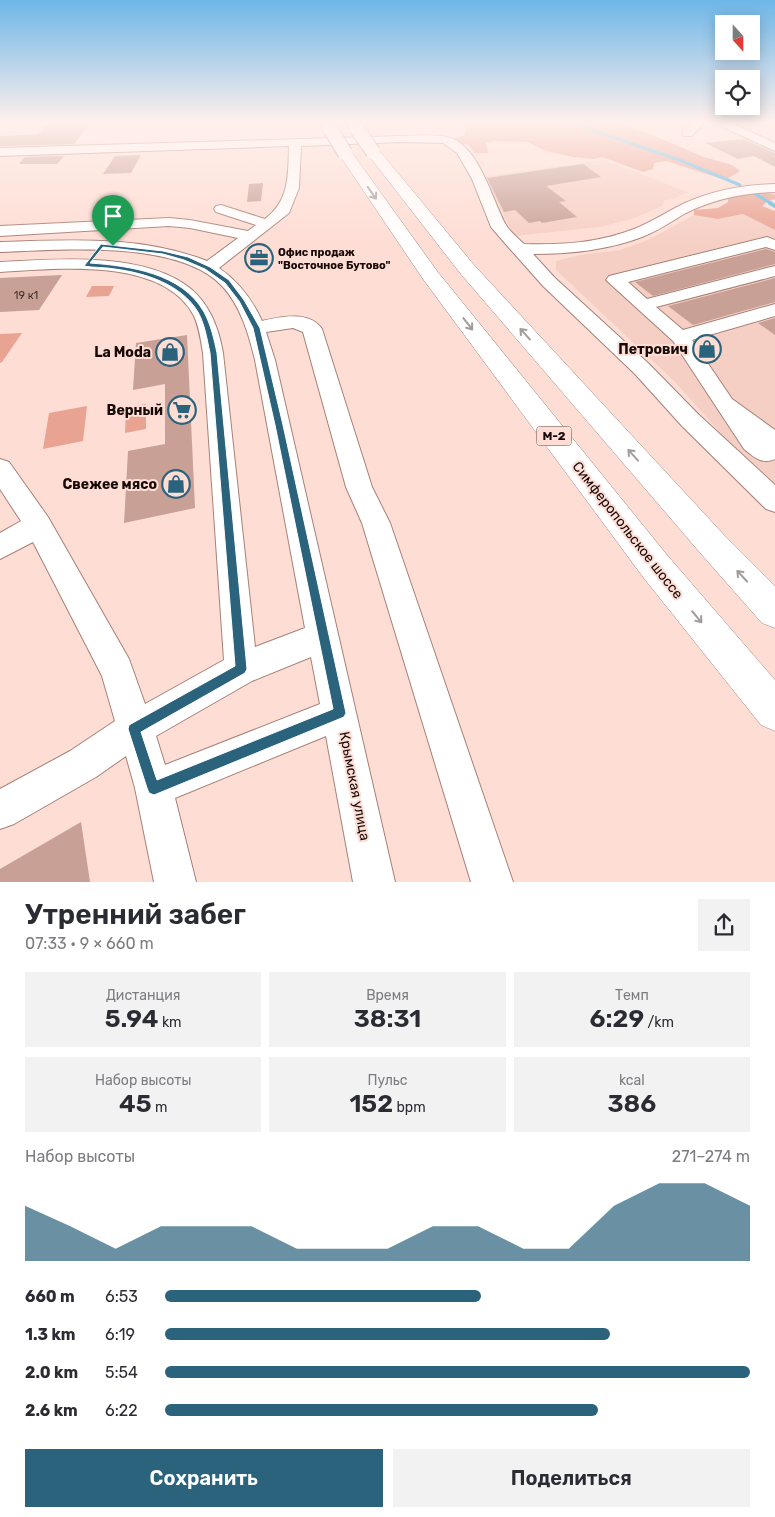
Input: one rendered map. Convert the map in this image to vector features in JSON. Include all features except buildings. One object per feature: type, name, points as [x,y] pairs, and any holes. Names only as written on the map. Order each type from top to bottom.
[{"type":"highway","name":"Симферопольское шоссе","points":[[367,162],[442,291],[655,566],[775,711]]},
{"type":"highway","name":"М-2","points":[[381,162],[467,269],[712,545],[775,611]]},
{"type":"street","points":[[208,268],[282,213],[292,195],[294,162]]},
{"type":"street","points":[[469,162],[479,179],[499,227],[549,282],[642,369],[690,420],[775,501]]},
{"type":"street","points":[[520,249],[576,247],[607,242],[634,235],[682,209],[721,194],[743,189],[775,188]]},
{"type":"street","points":[[221,209],[266,224]]},
{"type":"street","points":[[0,230],[169,222],[190,224],[250,236]]},
{"type":"street","points":[[772,455],[768,437],[724,404],[680,336],[615,280],[766,242],[775,245]]},
{"type":"street","points":[[86,265],[101,246]]},
{"type":"street","name":"Крымская улица","points":[[0,247],[101,246],[163,253],[186,258],[208,268],[227,281],[241,300],[256,328],[279,425],[374,882]]},
{"type":"street","points":[[0,267],[86,265],[114,267],[140,272],[180,289],[201,312],[209,329],[213,353],[241,669]]},
{"type":"street","points":[[644,305],[775,271]]},
{"type":"street","points":[[680,336],[775,310]]},
{"type":"street","points":[[256,328],[298,322],[307,324],[312,329],[359,487],[376,523],[492,882]]},
{"type":"street","points":[[0,469],[38,525],[117,671],[154,788],[175,882]]},
{"type":"street","points":[[0,547],[38,525]]},
{"type":"street","points":[[0,810],[83,764],[134,729],[241,669],[324,636]]},
{"type":"street","points":[[154,788],[340,713]]},
{"type":"shaded area","points":[[588,162],[610,162],[688,192],[673,199],[665,200],[662,206],[635,218],[600,227],[514,236],[498,204],[481,177]]},
{"type":"shaded area","points":[[616,162],[659,162],[654,163],[653,169],[643,172]]},
{"type":"shaded area","points":[[670,162],[722,162],[732,165],[740,171],[725,180]]},
{"type":"shaded area","points":[[766,192],[775,195],[775,199],[768,201],[762,206],[775,211],[775,230],[743,214],[718,219],[694,215],[694,210],[718,208],[728,202],[728,198],[740,194]]},
{"type":"shaded area","name":"Петрович","points":[[743,214],[775,230],[775,485],[735,449],[674,381],[556,270],[556,261],[580,255],[620,250],[648,240],[694,215],[718,219]]},
{"type":"shaded area","points":[[92,286],[114,286],[109,296],[86,297]]},
{"type":"shaded area","points":[[22,333],[2,362],[0,363],[0,334]]},
{"type":"shaded area","points":[[146,404],[146,429],[125,433],[126,408]]},
{"type":"shaded area","points":[[87,406],[83,441],[43,449],[49,413]]},
{"type":"waterway","points":[[685,162],[740,185]]},
{"type":"waterway","points":[[752,192],[772,204]]},
{"type":"waterway","points":[[770,203],[775,206]]},
{"type":"place","name":"Офис продаж \"Восточное Бутово\"","points":[[259,258]]},
{"type":"place","name":"Петрович","points":[[707,349]]},
{"type":"place","name":"La Moda","points":[[170,352]]},
{"type":"place","name":"Верный","points":[[182,410]]},
{"type":"place","name":"Свежее мясо","points":[[176,484]]},
{"type":"route","points":[[101,246],[113,246],[143,249],[186,258],[208,268],[227,281],[241,300],[256,328],[265,360],[340,713],[154,788],[134,729],[241,669],[213,353],[209,329],[201,312],[192,301],[180,289],[165,281],[140,272],[114,267],[86,265],[101,246]]}]
